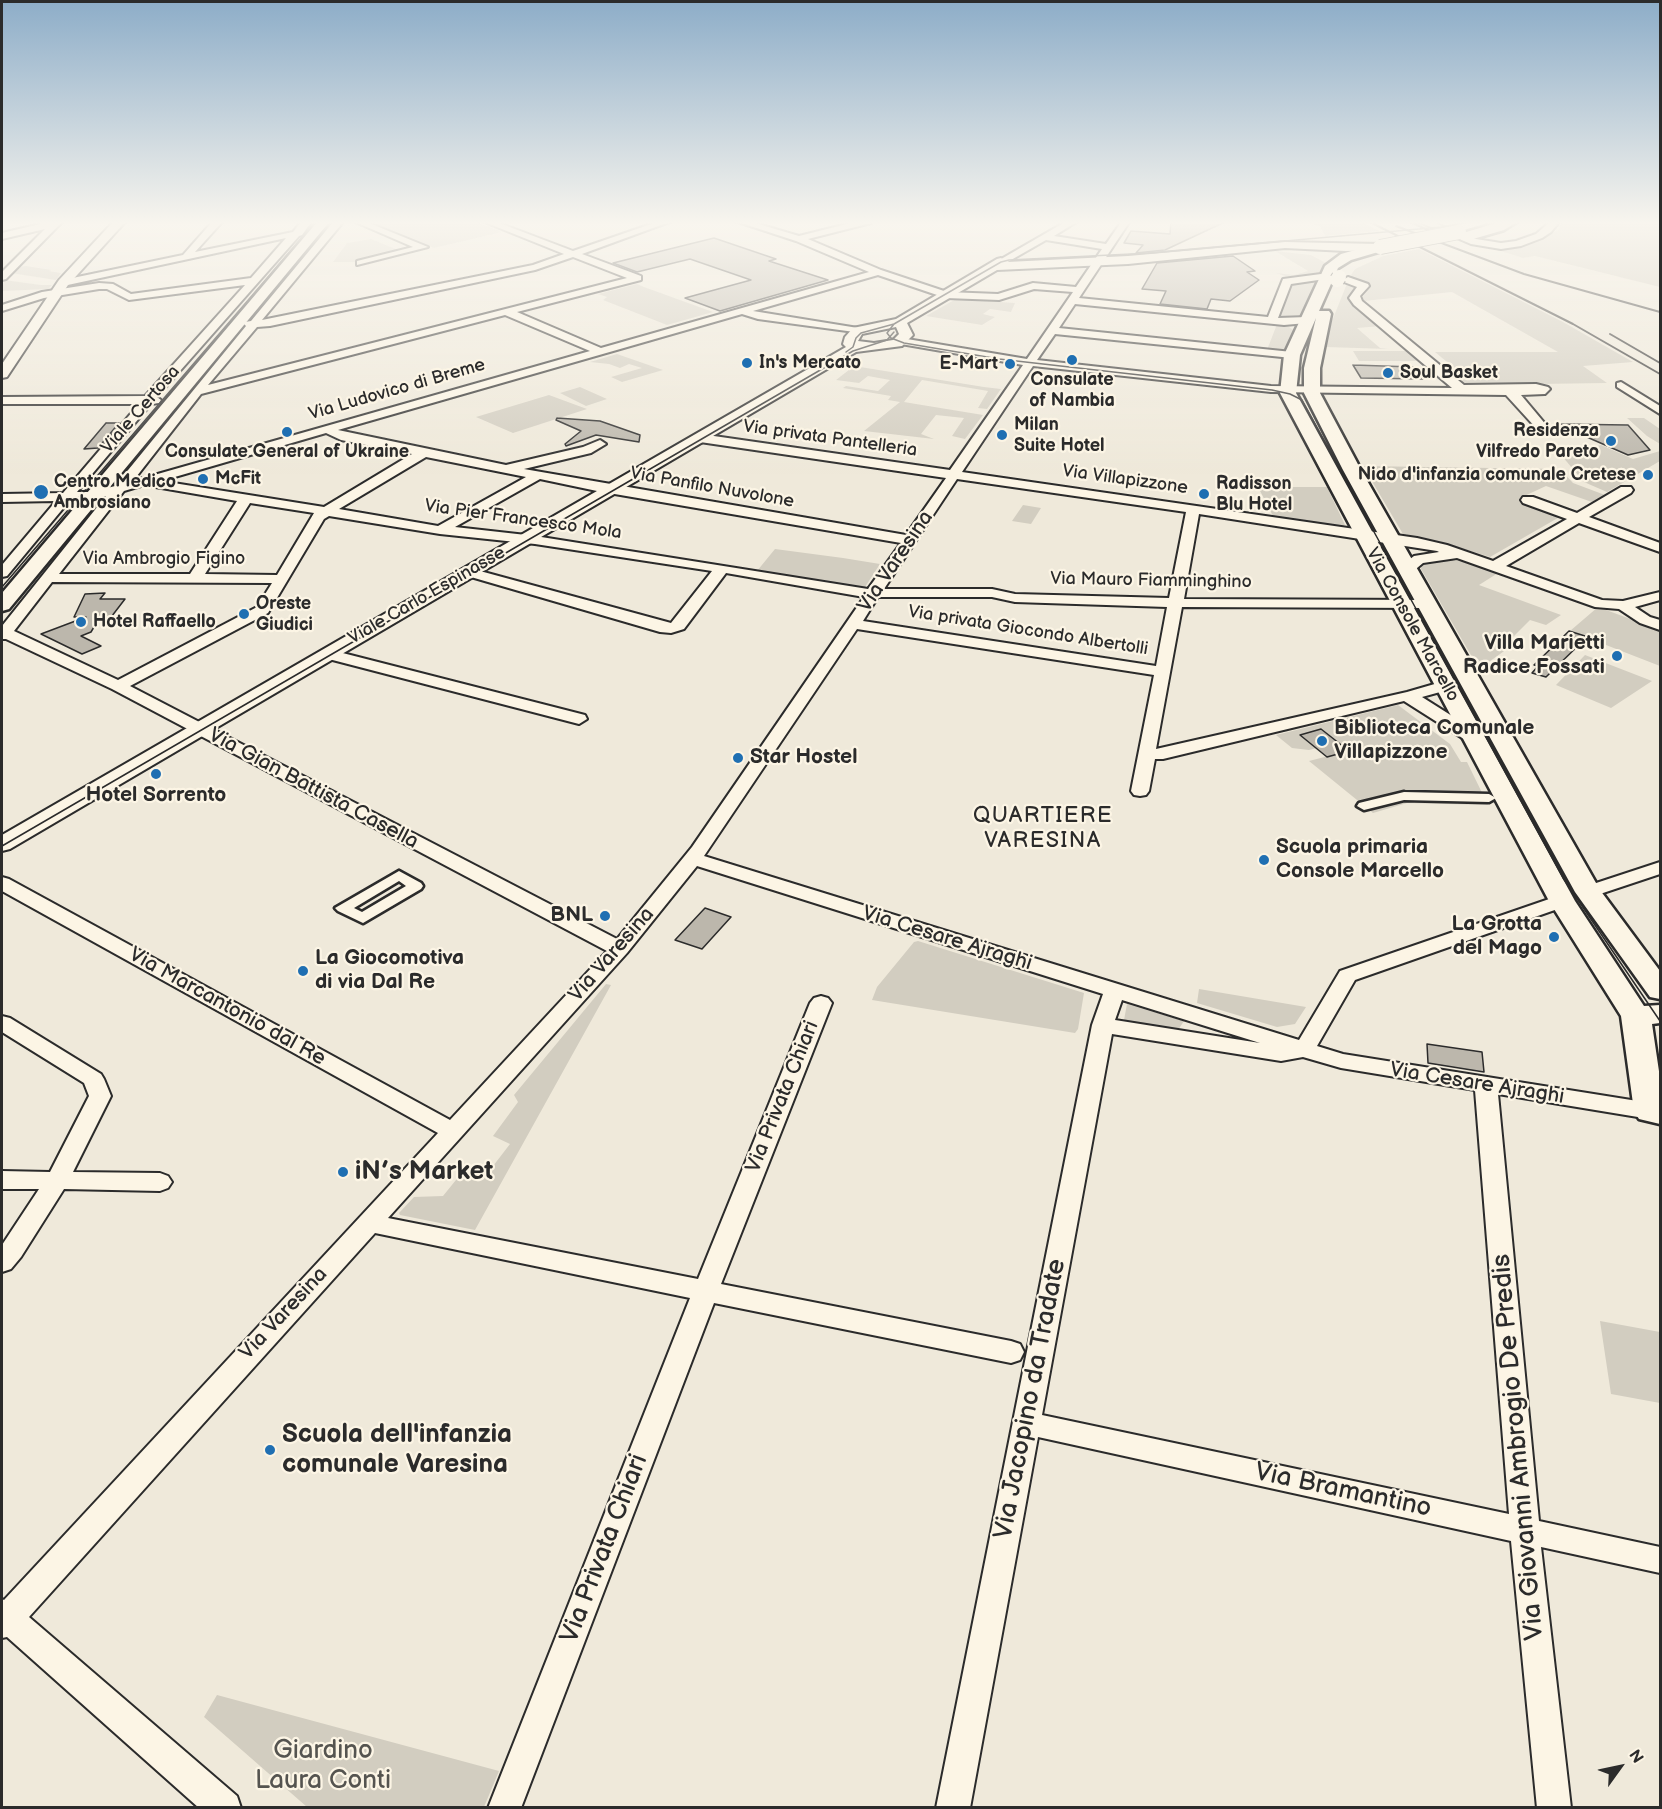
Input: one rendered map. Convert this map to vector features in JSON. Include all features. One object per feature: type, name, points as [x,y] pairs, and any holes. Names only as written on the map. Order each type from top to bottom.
[{"type":"main road","name":"Viale Certosa","points":[[2,605],[251,305]]},
{"type":"main road","points":[[1282,390],[1292,355],[1316,305]]},
{"type":"main road","points":[[1311,390],[1312,368],[1325,305]]},
{"type":"main road","name":"Via Console Marcello","points":[[1282,390],[1473,737],[1648,1015]]},
{"type":"main road","name":"Via Console Marcello","points":[[1311,390],[1352,470],[1427,604],[1575,897],[1660,990]]},
{"type":"main road","points":[[1648,1015],[1655,1112]]},
{"type":"street","points":[[2,371],[48,305]]},
{"type":"street","name":"Viale Certosa","points":[[2,573],[148,400],[232,305]]},
{"type":"street","name":"Viale Certosa","points":[[3,632],[133,483],[194,395],[213,376],[268,305]]},
{"type":"street","points":[[237,324],[254,324],[347,305]]},
{"type":"street","points":[[2,400],[148,400],[194,395],[246,379],[537,305]]},
{"type":"street","name":"Via Ludovico di Breme","points":[[164,482],[327,429],[761,305]]},
{"type":"street","points":[[742,311],[758,316],[852,331],[900,322],[928,305]]},
{"type":"street","name":"Via Varesina","points":[[3,1618],[376,1223],[452,1131],[620,949],[693,859],[1070,305]]},
{"type":"street","points":[[1117,305],[1306,324]]},
{"type":"street","points":[[1272,321],[1278,305]]},
{"type":"street","points":[[1361,305],[1462,390]]},
{"type":"street","points":[[509,313],[600,351]]},
{"type":"street","points":[[900,322],[900,327],[906,332],[903,339]]},
{"type":"street","points":[[874,327],[894,329],[903,334],[903,339]]},
{"type":"street","points":[[852,331],[856,347],[886,346],[903,339],[1031,363],[1282,390],[1505,389],[1515,396],[1540,426]]},
{"type":"street","points":[[1053,331],[1292,355]]},
{"type":"street","name":"Viale Carlo Espinasse","points":[[2,844],[856,347]]},
{"type":"street","points":[[213,376],[225,380],[246,379]]},
{"type":"street","points":[[1621,385],[1660,411]]},
{"type":"street","name":"Via Panfilo Nuvolone","points":[[327,429],[341,436],[611,489],[911,540]]},
{"type":"street","name":"Via privata Pantelleria","points":[[700,438],[955,475]]},
{"type":"street","name":"Via Panfilo Nuvolone","points":[[508,469],[587,450],[600,444]]},
{"type":"street","points":[[118,686],[263,610],[319,516],[423,453]]},
{"type":"street","points":[[440,530],[538,475]]},
{"type":"street","name":"Via Villapizzone","points":[[955,475],[1392,538]]},
{"type":"street","name":"Via Pier Francesco Mola","points":[[133,483],[164,482],[440,530],[525,539],[875,592]]},
{"type":"street","name":"Viale Certosa","points":[[93,496],[133,483]]},
{"type":"street","points":[[1409,572],[1410,566],[1419,559],[1437,556],[1461,558],[1494,567],[1626,490]]},
{"type":"street","points":[[2,498],[93,496]]},
{"type":"street","points":[[195,578],[246,498]]},
{"type":"street","points":[[1528,500],[1660,548]]},
{"type":"street","points":[[1140,791],[1193,509]]},
{"type":"street","points":[[1392,538],[1429,544],[1591,602],[1623,605],[1660,596]]},
{"type":"street","points":[[469,572],[660,627],[671,628],[679,626],[722,568]]},
{"type":"street","name":"Via Ambrogio Figino","points":[[47,579],[280,579]]},
{"type":"street","name":"Via Mauro Fiamminghino","points":[[875,592],[992,594],[1015,598],[1175,603],[1427,604]]},
{"type":"street","points":[[1623,605],[1645,620],[1660,625]]},
{"type":"street","name":"Via privata Giocondo Albertolli","points":[[853,624],[1162,672]]},
{"type":"street","name":"Via Gian Battista Casella","points":[[3,632],[118,686],[620,949]]},
{"type":"street","points":[[327,654],[579,719]]},
{"type":"street","points":[[1413,698],[1414,694],[1445,686]]},
{"type":"street","points":[[1147,754],[1163,754],[1401,697],[1413,698],[1473,737]]},
{"type":"street","points":[[1365,806],[1404,796],[1489,798]]},
{"type":"street","name":"Via Cesare Ajraghi","points":[[693,859],[1341,1061],[1655,1112]]},
{"type":"street","points":[[1305,1049],[1347,976],[1660,868]]},
{"type":"street","name":"Via Marcantonio dal Re","points":[[2,883],[452,1131]]},
{"type":"street","name":"Via Jacopino da Tradate","points":[[952,1808],[1102,1025],[1114,991]]},
{"type":"street","name":"Via Privata Chiari","points":[[504,1808],[705,1290],[821,1003]]},
{"type":"street","points":[[1184,1039],[1194,1030],[1200,1017]]},
{"type":"street","points":[[2,1023],[93,1079],[99,1096],[57,1181],[2,1262]]},
{"type":"street","name":"Via Cesare Ajraghi","points":[[1102,1025],[1281,1054],[1290,1054],[1305,1049]]},
{"type":"street","name":"Via Giovanni Ambrogio De Predis","points":[[1486,1086],[1525,1531],[1554,1808]]},
{"type":"street","points":[[2,1180],[160,1182]]},
{"type":"street","points":[[376,1223],[1011,1352]]},
{"type":"street","name":"Via Bramantino","points":[[1026,1423],[1660,1560]]},
{"type":"street","points":[[3,1618],[225,1808]]},
{"type":"green space","points":[[617,305],[695,305],[713,312],[667,325]]},
{"type":"green space","points":[[945,305],[1014,305],[1011,312],[990,309],[983,314],[995,317],[982,325],[926,316]]},
{"type":"green space","points":[[1283,305],[1306,305],[1301,317],[1278,318]]},
{"type":"green space","points":[[1338,305],[1360,305],[1364,310],[1359,311],[1376,325],[1382,326],[1357,328],[1380,348],[1388,349],[1326,347]]},
{"type":"green space","points":[[1476,305],[1530,305],[1633,362],[1583,366],[1607,383],[1469,385],[1448,370],[1447,362],[1435,352],[1558,352]]},
{"type":"green space","points":[[1277,324],[1295,331],[1286,351],[1267,350]]},
{"type":"green space","points":[[1353,351],[1409,351],[1417,361],[1359,361]]},
{"type":"green space","points":[[617,354],[663,370],[622,382],[611,377],[642,368],[629,364],[620,368],[590,362]]},
{"type":"green space","points":[[854,366],[1001,389],[987,409],[978,408],[988,391],[922,380],[904,402],[983,415],[965,439],[952,436],[964,418],[936,415],[921,434],[934,439],[864,431],[900,402],[888,400],[891,396],[843,388],[846,386],[878,391],[890,380],[868,376],[859,383],[836,380]]},
{"type":"green space","points":[[580,387],[607,399],[586,406],[560,393]]},
{"type":"green space","points":[[549,395],[587,409],[513,433],[476,417]]},
{"type":"green space","points":[[1627,418],[1644,418],[1660,429],[1660,444],[1647,436]]},
{"type":"green space","points":[[1601,445],[1633,459],[1660,451],[1660,461],[1607,492],[1584,482],[1561,455]]},
{"type":"green space","points":[[1363,466],[1560,469],[1573,483],[1605,495],[1592,502],[1546,486],[1520,498],[1563,515],[1490,557],[1441,542],[1403,534]]},
{"type":"green space","points":[[1258,487],[1327,487],[1345,525],[1273,516]]},
{"type":"green space","points":[[1023,505],[1041,508],[1031,524],[1012,521]]},
{"type":"green space","points":[[775,549],[880,564],[865,587],[757,571]]},
{"type":"green space","points":[[1446,559],[1470,563],[1498,573],[1479,585],[1561,615],[1546,625],[1530,620],[1509,641],[1514,644],[1479,669],[1421,569],[1421,566],[1429,561]]},
{"type":"green space","points":[[1598,607],[1660,630],[1660,666],[1570,631]]},
{"type":"green space","points":[[1585,655],[1652,681],[1611,708],[1556,685]]},
{"type":"green space","points":[[1398,705],[1450,744],[1461,762],[1467,762],[1488,805],[1407,803],[1373,813],[1309,761],[1348,751],[1321,730],[1301,735],[1317,748],[1309,750],[1292,748],[1276,735]]},
{"type":"green space","points":[[918,941],[1084,993],[1078,1029],[1075,1033],[872,1000],[877,987],[914,942]]},
{"type":"green space","points":[[606,984],[611,985],[475,1230],[400,1215],[399,1213],[414,1197],[443,1196],[460,1175],[490,1170],[510,1144],[493,1136],[518,1102],[514,1095]]},
{"type":"green space","points":[[1199,989],[1306,1007],[1295,1024],[1277,1027],[1197,1003]]},
{"type":"green space","points":[[1127,1004],[1184,1021],[1178,1030],[1124,1020]]},
{"type":"green space","points":[[1600,1321],[1660,1332],[1660,1403],[1611,1394]]},
{"type":"green space","name":"Giardino Laura Conti","points":[[217,1695],[499,1771],[484,1807],[307,1807],[204,1717]]},
{"type":"building","points":[[705,305],[739,305],[720,311]]},
{"type":"building","points":[[1173,305],[1208,305],[1207,309]]},
{"type":"building","name":"Soul Basket","points":[[1353,365],[1414,367],[1423,379],[1361,378]]},
{"type":"building","points":[[557,418],[600,421],[640,435],[639,442],[596,435],[566,446],[565,444],[581,431],[556,420]]},
{"type":"building","points":[[106,423],[119,423],[98,448],[84,449]]},
{"type":"building","points":[[1557,424],[1628,425],[1650,450],[1628,455]]},
{"type":"building","name":"Hotel Raffaello","points":[[105,593],[100,599],[125,599],[105,625],[104,617],[100,617],[91,632],[81,636],[101,646],[82,654],[41,634],[86,617],[74,617],[85,594]]},
{"type":"building","points":[[1569,631],[1586,638],[1546,677],[1532,673],[1538,666],[1534,665]]},
{"type":"building","name":"Biblioteca Comunale Villapizzone","points":[[1321,729],[1349,751],[1327,757],[1300,735]]},
{"type":"building","points":[[705,908],[731,917],[702,949],[675,940]]},
{"type":"building","points":[[1427,1044],[1482,1052],[1484,1072],[1428,1063]]},
{"type":"tram line","points":[[2,587],[244,305]]},
{"type":"tram line","points":[[894,324],[926,305]]},
{"type":"tram line","points":[[846,352],[853,347],[856,338],[861,333],[894,324]]},
{"type":"tram line","points":[[890,337],[887,333],[894,324]]},
{"type":"tram line","points":[[890,337],[894,332]]},
{"type":"tram line","points":[[2,846],[853,351],[887,340],[890,337]]},
{"type":"tram line","points":[[890,337],[904,343],[999,359],[1272,390],[1290,394],[1302,400],[1563,878],[1660,1021]]},
{"type":"railway","points":[[1536,305],[1660,374]]},
{"type":"railway","points":[[1636,305],[1660,312]]},
{"type":"railway","points":[[1610,334],[1660,363]]},
{"type":"place","name":"Consulate of Nambia","points":[[1072,360]]},
{"type":"place","name":"In's Mercato","points":[[747,363]]},
{"type":"place","name":"E-Mart","points":[[1010,364]]},
{"type":"place","name":"Soul Basket","points":[[1388,373]]},
{"type":"place","name":"Consulate General of Ukraine","points":[[287,432]]},
{"type":"place","name":"Milan Suite Hotel","points":[[1002,435]]},
{"type":"place","name":"Residenza Vilfredo Pareto","points":[[1611,441]]},
{"type":"place","name":"Nido d'infanzia comunale Cretese","points":[[1648,475]]},
{"type":"place","name":"McFit","points":[[203,479]]},
{"type":"place","name":"Centro Medico Ambrosiano","points":[[41,492]]},
{"type":"place","name":"Radisson Blu Hotel","points":[[1204,494]]},
{"type":"place","name":"Oreste Giudici","points":[[244,614]]},
{"type":"place","name":"Hotel Raffaello","points":[[81,622]]},
{"type":"place","name":"Villa Marietti Radice Fossati","points":[[1617,656]]},
{"type":"place","name":"Biblioteca Comunale Villapizzone","points":[[1322,741]]},
{"type":"place","name":"Star Hostel","points":[[738,758]]},
{"type":"place","name":"Hotel Sorrento","points":[[156,774]]},
{"type":"place","name":"Scuola primaria Console Marcello","points":[[1264,860]]},
{"type":"place","name":"BNL","points":[[605,916]]},
{"type":"place","name":"La Grotta del Mago","points":[[1554,937]]},
{"type":"place","name":"La Giocomotiva di via Dal Re","points":[[303,971]]},
{"type":"place","name":"iN’s Market","points":[[343,1172]]},
{"type":"place","name":"Scuola dell'infanzia comunale Varesina","points":[[270,1450]]},
{"type":"district","name":"QUARTIERE VARESINA","points":[[1043,828]]}]
